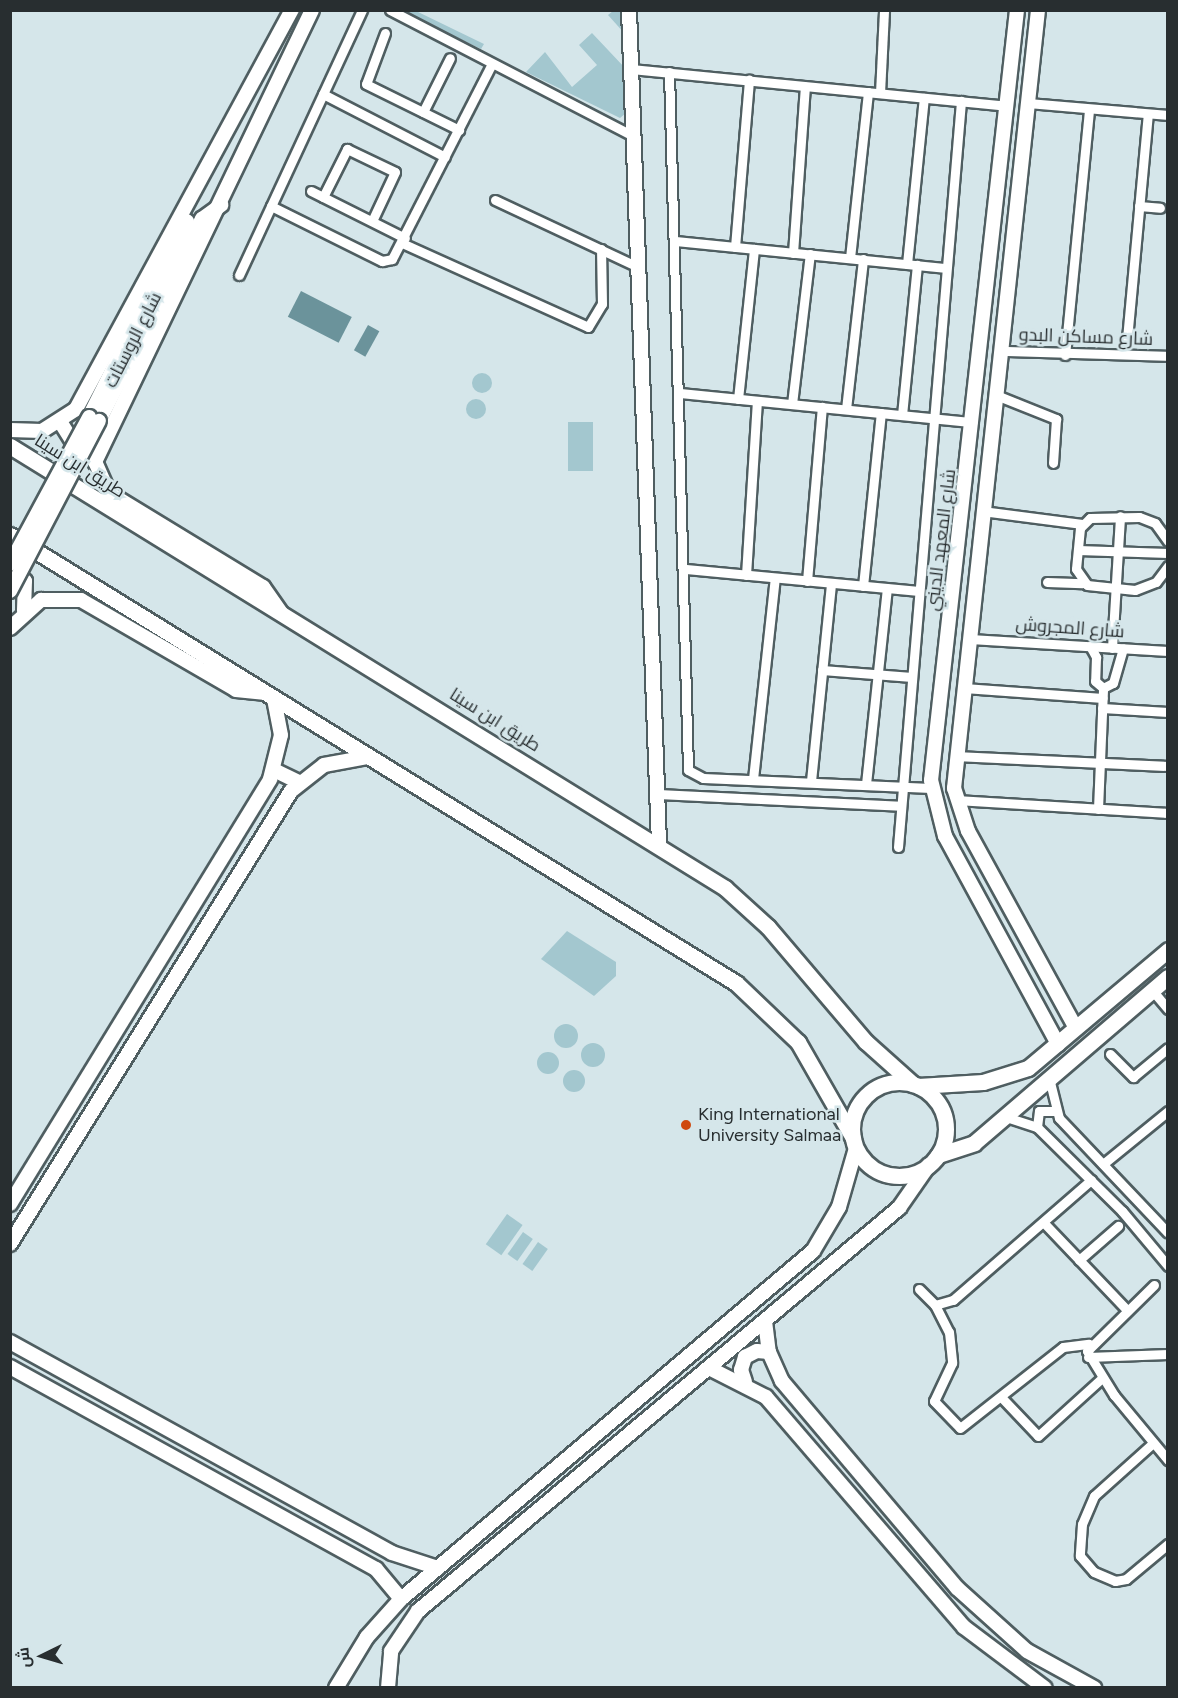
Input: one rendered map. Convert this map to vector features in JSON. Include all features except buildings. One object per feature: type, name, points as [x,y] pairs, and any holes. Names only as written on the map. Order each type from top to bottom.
[{"type":"main road","name":"طريق ابن سينا","points":[[10,446],[659,846],[752,910],[866,1042],[915,1085]]},
{"type":"main road","points":[[10,535],[745,990],[798,1042],[869,1166],[888,1175],[910,1175],[934,1160],[966,1149],[1167,977]]},
{"type":"main road","points":[[854,1143],[855,1111],[868,1094],[885,1084],[915,1085],[999,1079],[1028,1068],[1167,951]]},
{"type":"main road","points":[[915,1085],[942,1110],[946,1133],[934,1160]]},
{"type":"street","name":"شارع الروستات","points":[[10,430],[32,434],[61,423],[76,409],[292,10]]},
{"type":"street","name":"شارع الروستات","points":[[96,457],[221,205],[312,10]]},
{"type":"street","points":[[239,275],[362,10]]},
{"type":"street","points":[[390,10],[633,136]]},
{"type":"street","points":[[629,10],[659,846]]},
{"type":"street","points":[[880,93],[884,10]]},
{"type":"street","name":"شارع المعهد الديني","points":[[1017,10],[986,277],[973,422],[932,788],[945,836],[1058,1044]]},
{"type":"street","name":"شارع المعهد الديني","points":[[1038,10],[1007,279],[1003,351],[982,511],[970,639],[955,756],[956,800],[1076,1028]]},
{"type":"street","points":[[386,33],[364,82],[459,129]]},
{"type":"street","points":[[1014,37],[1027,34],[1035,42]]},
{"type":"street","points":[[423,112],[450,58]]},
{"type":"street","points":[[271,206],[382,261],[392,259],[404,240],[492,64]]},
{"type":"street","points":[[631,69],[1006,106]]},
{"type":"street","points":[[669,72],[686,569],[688,770],[703,778],[932,788]]},
{"type":"street","points":[[735,247],[749,80]]},
{"type":"street","points":[[793,253],[805,86]]},
{"type":"street","points":[[850,258],[868,92]]},
{"type":"street","points":[[323,94],[445,157]]},
{"type":"street","points":[[902,415],[924,98]]},
{"type":"street","points":[[898,847],[931,418],[961,101]]},
{"type":"street","points":[[1028,103],[1167,115]]},
{"type":"street","points":[[1065,355],[1089,109]]},
{"type":"street","points":[[1127,339],[1148,114]]},
{"type":"street","points":[[323,197],[347,149],[395,172],[372,221]]},
{"type":"street","points":[[311,191],[372,221],[404,240],[588,327],[603,304],[601,249]]},
{"type":"street","points":[[10,591],[186,223],[194,193]]},
{"type":"street","points":[[495,200],[638,267]]},
{"type":"street","points":[[10,564],[94,419],[202,219],[221,205]]},
{"type":"street","points":[[1139,206],[1160,208]]},
{"type":"street","points":[[675,241],[945,268]]},
{"type":"street","points":[[738,399],[754,249]]},
{"type":"street","points":[[792,404],[810,254]]},
{"type":"street","points":[[846,409],[863,260]]},
{"type":"street","points":[[986,277],[1007,279]]},
{"type":"street","name":"شارع مساكن البدو","points":[[1003,351],[1065,355],[1167,356]]},
{"type":"street","points":[[680,393],[993,424]]},
{"type":"street","points":[[996,395],[1056,419],[1053,463]]},
{"type":"street","points":[[746,575],[757,400]]},
{"type":"street","points":[[807,581],[822,407]]},
{"type":"street","points":[[863,586],[881,413]]},
{"type":"street","points":[[61,423],[73,448],[96,457],[97,475],[109,493],[263,587],[282,614]]},
{"type":"street","points":[[982,511],[1082,524],[1120,516],[1147,519],[1167,541]]},
{"type":"street","points":[[1112,648],[1120,516]]},
{"type":"street","points":[[1082,524],[1078,550],[1082,583]]},
{"type":"street","points":[[1078,550],[1167,553]]},
{"type":"street","points":[[1047,582],[1082,583],[1115,590],[1149,586],[1167,566]]},
{"type":"street","points":[[686,569],[919,591]]},
{"type":"street","points":[[10,571],[25,581],[24,611]]},
{"type":"street","points":[[753,779],[775,578]]},
{"type":"street","points":[[811,781],[831,583]]},
{"type":"street","points":[[866,784],[887,588]]},
{"type":"street","points":[[953,596],[974,599]]},
{"type":"street","points":[[10,628],[24,611],[51,598],[81,600],[236,690],[270,696],[281,735],[274,770],[10,1204]]},
{"type":"street","name":"شارع المجروش","points":[[970,639],[1167,651]]},
{"type":"street","points":[[1090,646],[1096,657],[1095,681],[1103,693],[1098,809]]},
{"type":"street","points":[[964,688],[1103,693],[1113,683],[1123,648]]},
{"type":"street","points":[[822,670],[912,677]]},
{"type":"street","points":[[1102,708],[1167,712]]},
{"type":"street","points":[[955,756],[1167,766]]},
{"type":"street","points":[[10,1244],[299,782],[324,765],[368,758]]},
{"type":"street","points":[[274,770],[299,782]]},
{"type":"street","points":[[658,794],[900,806]]},
{"type":"street","points":[[956,800],[1167,813]]},
{"type":"street","points":[[1152,990],[1167,1009]]},
{"type":"street","points":[[1110,1054],[1132,1077],[1167,1048]]},
{"type":"street","points":[[1050,1078],[1054,1111],[1167,1233]]},
{"type":"street","points":[[1037,1127],[1039,1111],[1054,1111]]},
{"type":"street","points":[[1103,1164],[1167,1111]]},
{"type":"street","points":[[1003,1116],[1037,1127],[1091,1180],[1167,1266]]},
{"type":"street","points":[[340,1685],[367,1637],[401,1599],[813,1251],[839,1207],[854,1143]]},
{"type":"street","points":[[387,1686],[391,1651],[418,1611],[899,1208],[934,1160]]},
{"type":"street","points":[[935,1305],[953,1300],[1045,1224],[1091,1180]]},
{"type":"street","points":[[1045,1224],[1126,1309]]},
{"type":"street","points":[[1079,1260],[1118,1226]]},
{"type":"street","points":[[920,1289],[935,1305],[952,1352],[935,1406],[960,1428],[1002,1398],[1063,1347],[1089,1344],[1154,1285]]},
{"type":"street","points":[[765,1321],[769,1352],[792,1394],[978,1611],[1027,1651],[1094,1688]]},
{"type":"street","points":[[10,1342],[392,1553],[438,1568]]},
{"type":"street","points":[[1089,1344],[1088,1357],[1102,1378],[1167,1460]]},
{"type":"street","points":[[745,1382],[741,1370],[746,1357],[756,1351],[769,1352]]},
{"type":"street","points":[[1088,1357],[1167,1354]]},
{"type":"street","points":[[10,1367],[376,1569],[401,1599]]},
{"type":"street","points":[[709,1368],[745,1382],[829,1466],[964,1627],[1045,1688]]},
{"type":"street","points":[[1002,1398],[1038,1436],[1102,1378]]},
{"type":"street","points":[[1153,1443],[1094,1496],[1082,1524],[1080,1556],[1094,1572],[1115,1581],[1126,1579],[1167,1544]]},
{"type":"street","points":[[376,1569],[388,1565],[392,1553]]},
{"type":"shaded area","points":[[402,11],[416,11],[484,44],[481,49]]},
{"type":"shaded area","points":[[613,11],[623,11],[625,34],[608,15]]},
{"type":"shaded area","points":[[592,33],[625,68],[626,113],[620,118],[526,72],[545,52],[572,87],[597,65],[579,45]]},
{"type":"shaded area","points":[[301,291],[352,317],[339,343],[288,317]]},
{"type":"shaded area","points":[[368,325],[379,331],[365,357],[354,350]]},
{"type":"shaded area","points":[[482,373],[489,376],[492,383],[489,390],[482,393],[475,390],[472,383],[475,376]]},
{"type":"shaded area","points":[[476,399],[483,402],[486,409],[483,416],[476,419],[469,416],[466,409],[469,402]]},
{"type":"shaded area","points":[[568,422],[593,422],[593,471],[568,471]]},
{"type":"shaded area","points":[[567,931],[616,962],[616,976],[594,996],[541,959]]},
{"type":"shaded area","points":[[566,1024],[575,1027],[578,1036],[575,1045],[566,1048],[557,1045],[554,1036],[557,1027]]},
{"type":"shaded area","points":[[593,1043],[601,1047],[605,1055],[601,1063],[593,1067],[585,1063],[581,1055],[585,1047]]},
{"type":"shaded area","points":[[548,1052],[556,1055],[559,1063],[556,1071],[548,1074],[540,1071],[537,1063],[540,1055]]},
{"type":"shaded area","points":[[574,1070],[582,1073],[585,1081],[582,1089],[574,1092],[566,1089],[563,1081],[566,1073]]},
{"type":"shaded area","points":[[507,1214],[523,1225],[501,1255],[486,1244]]},
{"type":"shaded area","points":[[523,1232],[533,1239],[517,1261],[508,1254]]},
{"type":"shaded area","points":[[538,1242],[548,1249],[532,1271],[523,1264]]},
{"type":"place","name":"King International University Salmaa","points":[[686,1125]]}]
